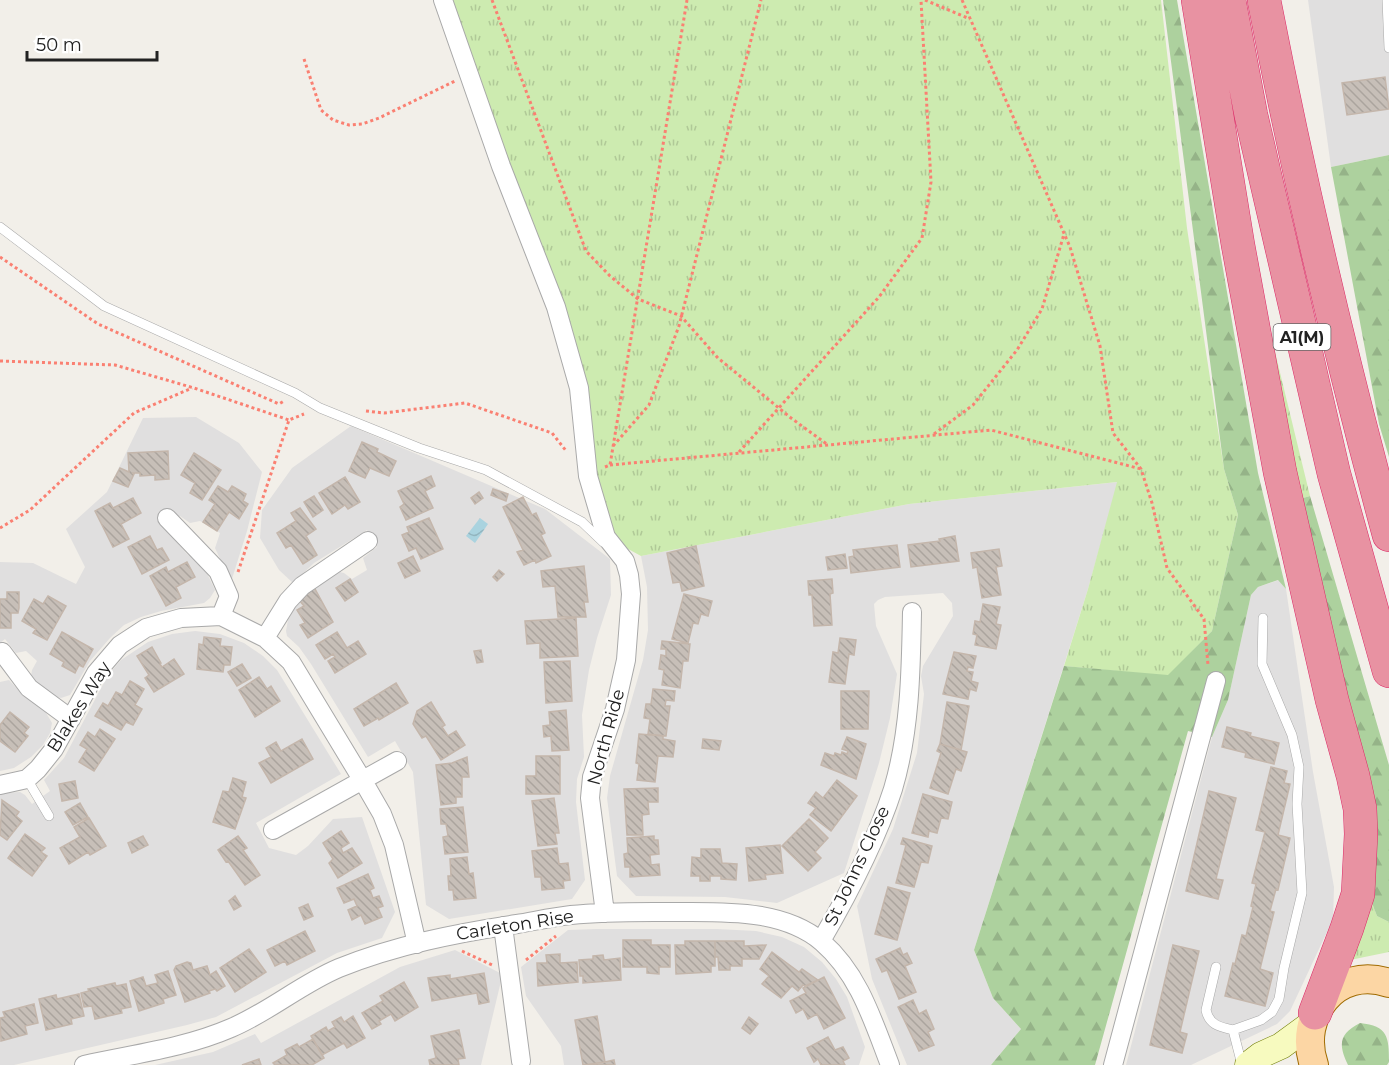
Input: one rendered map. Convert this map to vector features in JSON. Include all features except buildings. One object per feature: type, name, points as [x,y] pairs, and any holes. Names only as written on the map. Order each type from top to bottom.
[{"type":"highway","points":[[1198,0],[1238,245],[1280,472],[1332,700],[1360,809],[1358,894],[1313,1019]]},
{"type":"highway","name":"A1(M)","points":[[1229,0],[1251,115],[1334,474],[1389,671]]},
{"type":"highway","name":"A1(M)","points":[[1264,0],[1323,279],[1389,535]]},
{"type":"main road","points":[[1248,1065],[1261,1055],[1281,1046],[1313,1019],[1330,994],[1351,982],[1380,979]]},
{"type":"main road","points":[[1313,1019],[1309,1039],[1314,1065]]},
{"type":"street","points":[[443,0],[501,166],[556,307],[579,388],[588,476],[606,537],[625,561]]},
{"type":"street","points":[[167,518],[218,571],[229,596],[221,616]]},
{"type":"street","points":[[265,638],[288,601],[302,586],[368,541]]},
{"type":"street","name":"North Ride","points":[[604,913],[590,798],[592,777],[615,709],[626,660],[631,594],[625,561]]},
{"type":"street","name":"St Johns Close","points":[[821,941],[875,835],[893,788],[901,754],[910,685],[912,612]]},
{"type":"street","name":"Blakes Way","points":[[27,779],[54,749],[96,673],[120,645],[146,628],[181,618],[221,616],[265,638],[291,662],[363,781],[382,814],[394,845],[417,944]]},
{"type":"street","points":[[2,652],[29,688],[71,719]]},
{"type":"street","points":[[1113,1065],[1215,681]]},
{"type":"street","points":[[273,830],[397,762]]},
{"type":"street","points":[[0,785],[27,779]]},
{"type":"street","name":"Carleton Rise","points":[[84,1065],[209,1036],[247,1021],[318,978],[340,968],[417,944],[503,926],[570,915],[604,913],[741,914],[772,918],[799,927],[821,941],[845,965],[854,979],[890,1065]]},
{"type":"street","points":[[503,926],[521,1061]]},
{"type":"lane","points":[[1387,0],[1389,48]]},
{"type":"lane","points":[[0,227],[104,306],[295,393],[320,408],[419,448],[486,470],[582,522],[625,561]]},
{"type":"lane","points":[[1216,967],[1206,1010],[1207,1017],[1217,1026],[1233,1030],[1261,1020],[1272,1012],[1279,999],[1302,893],[1298,804],[1299,767],[1292,735],[1262,664],[1263,618]]},
{"type":"lane","points":[[27,779],[49,816]]},
{"type":"lane","points":[[1233,1030],[1242,1065]]},
{"type":"path","points":[[494,0],[586,251],[610,276],[638,299],[681,316],[718,358],[779,409],[828,445]]},
{"type":"path","points":[[610,465],[687,0]]},
{"type":"path","points":[[613,446],[649,405],[681,316],[761,0]]},
{"type":"path","points":[[738,453],[879,297],[922,238],[931,182],[921,0]]},
{"type":"path","points":[[925,0],[970,19]]},
{"type":"path","points":[[962,0],[1064,233],[1100,346],[1113,433],[1141,470],[1152,504],[1167,568],[1204,619],[1207,661],[1215,681]]},
{"type":"path","points":[[304,59],[321,110],[333,120],[349,125],[362,124],[379,118],[469,74]]},
{"type":"path","points":[[932,436],[973,405],[1017,350],[1042,309],[1064,233]]},
{"type":"path","points":[[0,361],[115,365],[194,388],[289,420],[320,408]]},
{"type":"path","points":[[0,528],[30,510],[134,412],[194,388]]},
{"type":"path","points":[[363,411],[384,413],[465,403],[552,433],[588,476],[610,465],[991,430],[1141,470]]},
{"type":"path","points":[[229,596],[289,420]]},
{"type":"shaded area","points":[[1308,0],[1389,0],[1389,155],[1331,167]]},
{"type":"shaded area","points":[[196,417],[239,443],[262,472],[231,582],[215,548],[220,533],[200,521],[190,523],[180,516],[163,526],[186,553],[205,569],[215,590],[210,598],[204,603],[161,611],[124,625],[90,661],[70,695],[61,698],[53,696],[36,683],[31,676],[37,661],[26,651],[16,653],[5,639],[0,643],[0,562],[33,563],[76,584],[85,567],[66,529],[107,492],[143,418]]},
{"type":"shaded area","points":[[351,426],[545,509],[610,559],[611,595],[589,670],[582,715],[584,757],[577,779],[576,802],[585,880],[572,899],[449,919],[426,905],[413,772],[395,741],[368,757],[311,664],[299,647],[287,636],[288,620],[299,600],[317,583],[336,571],[352,579],[367,570],[363,558],[377,547],[367,530],[314,563],[293,583],[279,570],[260,538],[262,510],[292,468]]},
{"type":"shaded area","points":[[1118,482],[1088,589],[974,950],[993,998],[1021,1029],[991,1065],[907,1065],[872,979],[857,906],[893,829],[917,753],[924,694],[921,676],[923,666],[953,616],[952,603],[943,593],[885,597],[874,604],[876,626],[897,674],[890,718],[879,763],[844,873],[777,903],[725,897],[636,896],[617,876],[607,798],[610,776],[643,660],[648,630],[647,587],[641,556],[909,504]]},
{"type":"shaded area","points":[[1279,580],[1286,589],[1313,772],[1334,887],[1333,919],[1290,1011],[1277,1024],[1191,1065],[1126,1065],[1212,737],[1228,700],[1251,595],[1258,587]]},
{"type":"shaded area","points":[[195,631],[220,634],[244,643],[263,656],[277,670],[341,774],[256,823],[269,848],[296,855],[308,846],[333,819],[362,817],[395,912],[382,938],[337,953],[216,1017],[14,1065],[0,1065],[0,793],[20,792],[32,804],[50,791],[44,780],[64,758],[108,675],[121,660],[148,642],[172,634]]},
{"type":"shaded area","points":[[9,680],[21,693],[45,711],[52,723],[50,733],[43,745],[31,757],[14,768],[0,771],[0,682]]},
{"type":"shaded area","points":[[568,930],[756,931],[782,937],[804,947],[822,962],[847,997],[865,1047],[859,1065],[564,1065],[561,1046],[526,996],[521,967]]},
{"type":"shaded area","points":[[455,950],[500,973],[501,981],[481,1065],[155,1065],[213,1052],[255,1034],[261,1043],[400,967]]},
{"type":"green space","points":[[440,0],[1161,0],[1187,228],[1224,469],[1238,515],[1212,631],[1168,676],[1064,666],[1117,482],[909,504],[641,556],[606,537],[579,388]]},
{"type":"green space","points":[[1163,0],[1177,0],[1258,473],[1286,589],[1278,580],[1258,587],[1251,595],[1228,700],[1212,737],[1188,731],[1095,1065],[991,1065],[1021,1029],[993,998],[974,950],[1064,666],[1168,675],[1212,631],[1238,515],[1224,469]]},
{"type":"green space","points":[[1389,155],[1389,457],[1379,424],[1331,167]]},
{"type":"green space","points":[[1251,253],[1310,496],[1296,500]]},
{"type":"green space","points":[[1310,496],[1389,765],[1389,922],[1377,916],[1370,898],[1296,500]]},
{"type":"green space","points":[[1370,898],[1377,916],[1389,922],[1389,952],[1345,961]]},
{"type":"green space","points":[[1360,1023],[1376,1027],[1385,1034],[1389,1053],[1387,1065],[1348,1065],[1342,1040],[1348,1031]]},
{"type":"water","points":[[480,518],[488,524],[475,543],[466,536]]}]
